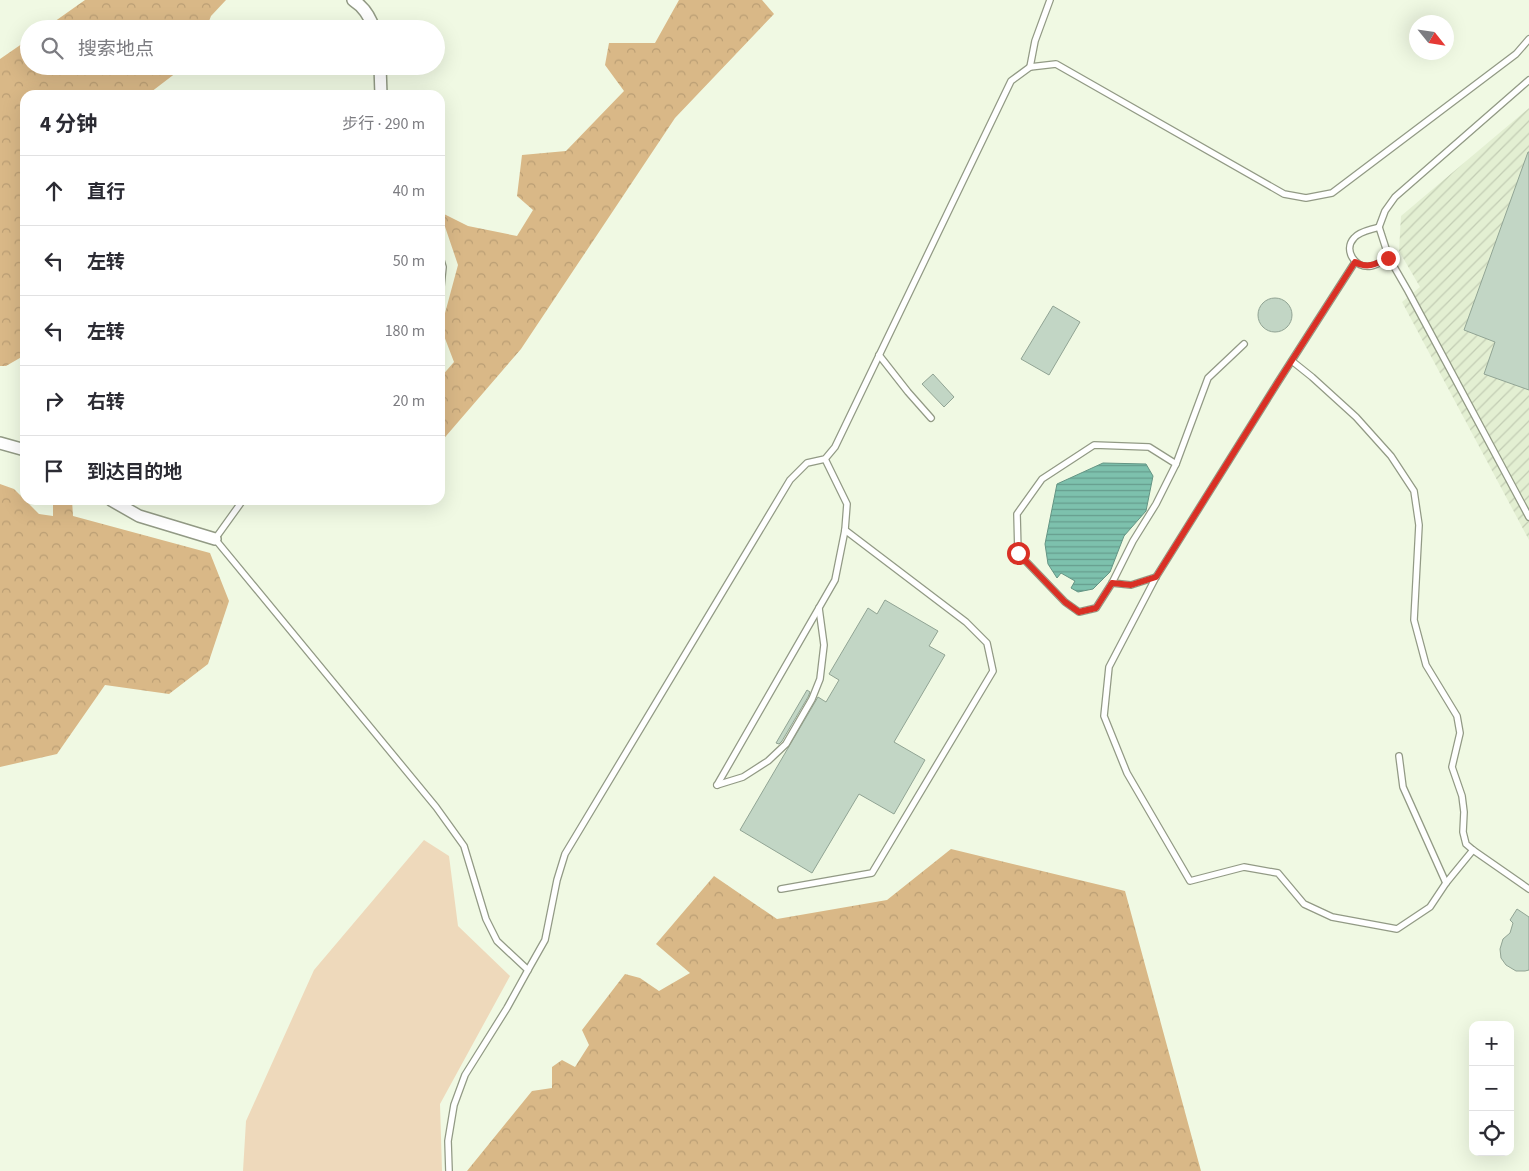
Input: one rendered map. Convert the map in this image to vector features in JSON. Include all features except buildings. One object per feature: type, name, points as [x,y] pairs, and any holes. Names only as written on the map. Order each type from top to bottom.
[{"type":"street","points":[[361,2],[371,20]]},
{"type":"street","points":[[380,75],[381,90]]},
{"type":"street","points":[[0,443],[20,449]]},
{"type":"street","points":[[120,505],[139,516],[214,540]]},
{"type":"lane","points":[[1030,67],[1035,41],[1050,0]]},
{"type":"lane","points":[[449,1171],[448,1141],[454,1105],[465,1075],[507,1008],[545,940],[557,880],[565,854],[790,480],[807,463],[825,459],[835,447],[1011,80],[1030,67],[1056,64],[1284,194],[1306,198],[1332,193],[1516,54],[1529,39]]},
{"type":"lane","points":[[1529,80],[1395,197],[1385,211],[1379,227],[1388,258],[1408,291],[1529,517]]},
{"type":"lane","points":[[1379,227],[1354,237],[1350,246],[1351,255],[1355,262],[1362,266],[1370,267],[1388,258]]},
{"type":"lane","points":[[1355,262],[1156,577],[1109,668],[1104,716],[1126,773],[1190,880],[1244,867],[1278,873],[1304,904],[1332,917],[1397,929],[1430,907],[1446,883],[1473,850]]},
{"type":"lane","points":[[1176,464],[1149,447],[1094,445],[1042,479],[1018,514],[1018,553],[1065,602],[1079,612],[1096,608],[1112,583],[1132,541],[1156,504],[1176,464],[1208,378],[1244,344]]},
{"type":"lane","points":[[879,355],[931,418]]},
{"type":"lane","points":[[1292,361],[1356,417],[1392,456],[1414,491],[1419,525],[1414,620],[1426,665],[1457,716],[1460,733],[1452,767],[1462,796],[1464,812],[1463,832],[1466,844],[1529,889]]},
{"type":"lane","points":[[819,608],[824,645],[820,679],[804,714],[786,744],[768,760],[743,777],[717,785],[835,580],[845,530],[847,504],[825,459]]},
{"type":"lane","points":[[240,505],[214,540],[436,807],[464,846],[486,919],[497,941],[528,970]]},
{"type":"lane","points":[[781,889],[872,873],[993,672],[987,643],[966,622],[845,530]]},
{"type":"lane","points":[[1112,583],[1131,585],[1156,577]]},
{"type":"lane","points":[[1399,756],[1404,787],[1446,883]]},
{"type":"shaded area","points":[[1529,108],[1529,540],[1402,302],[1420,287],[1399,251],[1401,216]]},
{"type":"shaded area","points":[[424,840],[449,856],[458,926],[510,976],[440,1104],[442,1171],[243,1171],[246,1121],[314,970]]},
{"type":"green space","points":[[85,0],[226,0],[209,20],[57,20]]},
{"type":"green space","points":[[679,0],[762,0],[774,14],[675,118],[521,349],[445,437],[445,372],[454,362],[445,338],[445,313],[458,265],[445,227],[445,214],[468,226],[517,236],[533,210],[517,196],[522,155],[566,151],[624,91],[605,65],[609,43],[655,43]]},
{"type":"green space","points":[[20,45],[20,75],[173,75],[154,90],[20,90],[20,358],[6,366],[0,366],[0,59]]},
{"type":"green space","points":[[0,484],[14,489],[20,495],[20,505],[30,505],[39,514],[53,516],[53,505],[72,505],[73,516],[210,553],[229,601],[208,664],[169,694],[105,685],[57,754],[0,767]]},
{"type":"green space","points":[[951,849],[1125,891],[1201,1171],[467,1171],[532,1091],[552,1088],[552,1067],[562,1060],[575,1067],[589,1045],[582,1030],[625,974],[640,978],[659,991],[690,973],[656,944],[714,876],[777,919],[887,900]]},
{"type":"water","points":[[1103,463],[1146,464],[1153,476],[1146,511],[1124,536],[1110,572],[1093,589],[1078,592],[1071,588],[1075,581],[1061,573],[1057,578],[1048,564],[1045,544],[1057,484]]},
{"type":"route","points":[[1018,553],[1065,602],[1079,612],[1096,608],[1112,583],[1131,585],[1156,577],[1355,262],[1362,266],[1370,267],[1388,258]]}]
